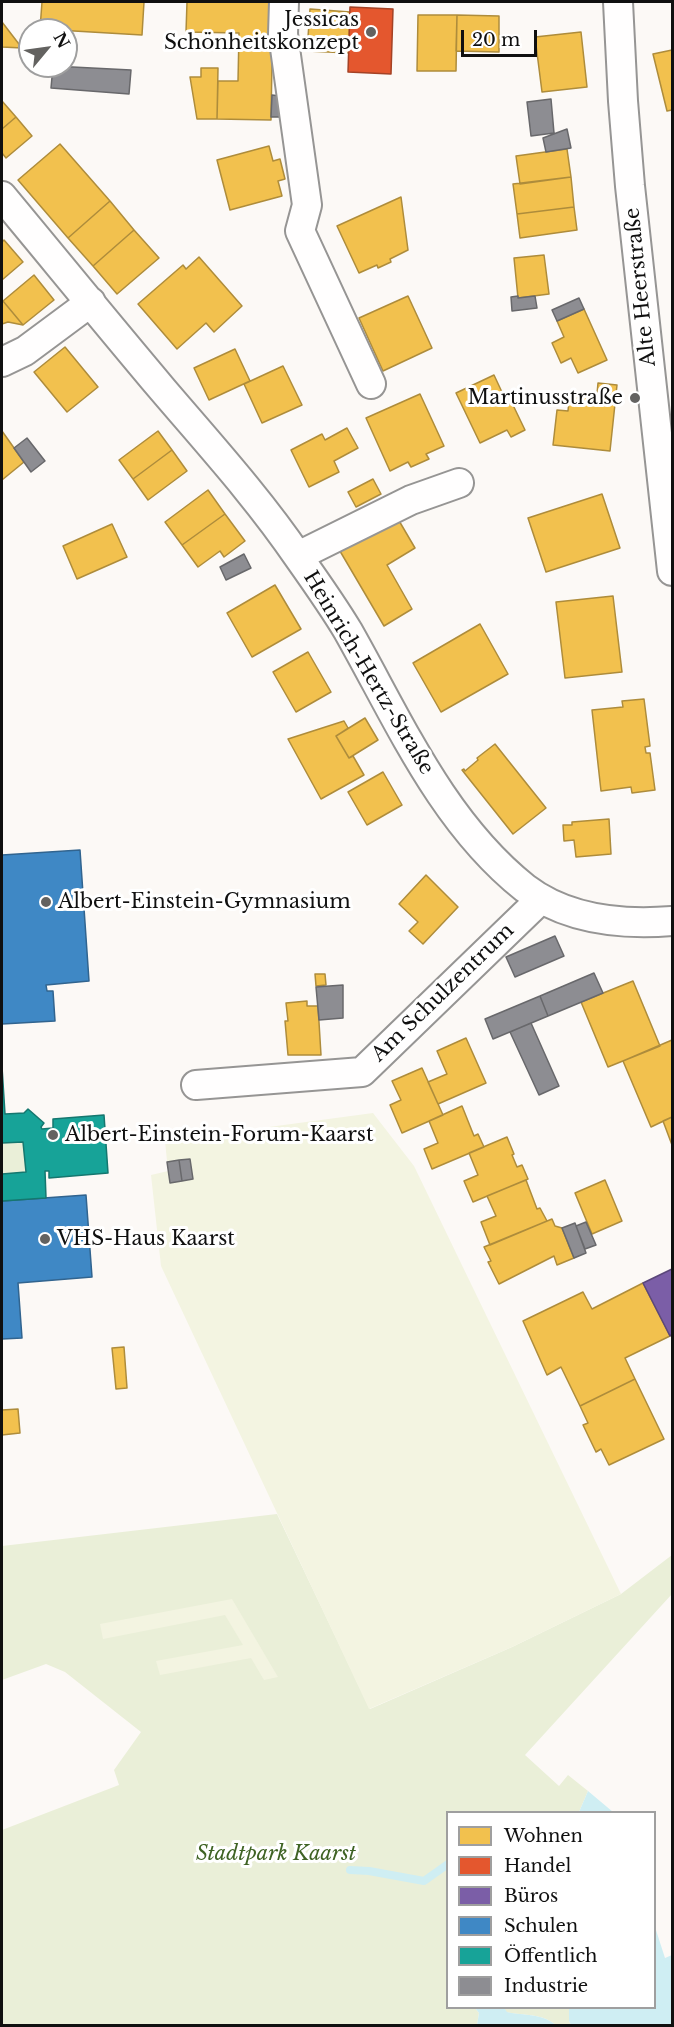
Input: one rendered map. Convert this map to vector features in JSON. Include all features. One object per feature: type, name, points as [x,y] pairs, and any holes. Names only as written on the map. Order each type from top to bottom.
[{"type":"street","points":[[284,2],[283,34],[307,205],[300,231],[371,384]]},
{"type":"street","name":"Alte Heerstraße","points":[[618,2],[630,186],[667,461],[672,571]]},
{"type":"street","name":"Heinrich-Hertz-Straße","points":[[2,196],[252,494],[298,556],[346,628],[431,780],[456,817],[492,857],[518,882],[541,899],[564,908],[610,921],[635,923],[672,921]]},
{"type":"street","points":[[2,362],[25,351],[91,302]]},
{"type":"street","points":[[298,556],[411,500],[459,483]]},
{"type":"street","name":"Am Schulzentrum","points":[[196,1085],[362,1072],[541,899]]},
{"type":"green space","points":[[373,1113],[414,1166],[621,1594],[512,1647],[369,1709],[161,1266],[151,1175],[168,1171],[165,1141]]},
{"type":"green space","points":[[23,1142],[26,1172],[2,1174],[2,1143]]},
{"type":"green space","name":"Stadtpark Kaarst","points":[[277,1514],[370,1709],[512,1647],[621,1594],[672,1555],[672,1594],[525,1755],[559,1786],[568,1775],[588,1791],[579,1811],[446,1811],[446,2009],[476,2009],[479,2013],[477,2025],[2,2025],[2,1830],[119,1785],[114,1770],[141,1732],[65,1672],[46,1664],[2,1680],[2,1546]]},
{"type":"green space","points":[[232,1599],[278,1677],[264,1680],[251,1658],[160,1675],[156,1661],[243,1645],[225,1615],[103,1639],[100,1624]]},
{"type":"green space","points":[[504,2009],[569,2009],[571,2025],[556,2025],[545,2018],[506,2012]]},
{"type":"water","points":[[588,1791],[612,1811],[579,1811]]},
{"type":"water","points":[[656,1930],[665,1958],[672,1955],[672,2025],[571,2025],[569,2009],[656,2009]]},
{"type":"water","points":[[476,2009],[505,2009],[507,2012],[545,2018],[556,2025],[477,2025],[479,2013]]},
{"type":"building: Wohnen","points":[[42,2],[144,2],[142,35],[78,31],[78,18],[41,18]]},
{"type":"building: Wohnen","points":[[187,2],[273,2],[271,120],[217,119],[218,81],[238,81],[239,33],[186,32]]},
{"type":"building: Wohnen","points":[[310,9],[350,12],[349,53],[307,51]]},
{"type":"building: Wohnen","points":[[418,15],[457,15],[456,71],[417,71]]},
{"type":"building: Wohnen","points":[[457,15],[499,16],[499,52],[456,51]]},
{"type":"building: Wohnen","points":[[2,22],[18,43],[18,48],[2,47]]},
{"type":"building: Wohnen","points":[[581,32],[587,87],[542,92],[535,37]]},
{"type":"building: Wohnen","points":[[672,50],[672,110],[667,111],[653,54]]},
{"type":"building: Wohnen","points":[[201,68],[218,68],[217,119],[197,119],[190,77],[201,77]]},
{"type":"building: Wohnen","points":[[2,101],[16,117],[2,129]]},
{"type":"building: Wohnen","points":[[16,117],[32,136],[6,158],[2,153],[2,129]]},
{"type":"building: Wohnen","points":[[60,144],[110,201],[68,238],[18,180]]},
{"type":"building: Wohnen","points":[[269,146],[273,161],[280,159],[285,179],[278,181],[282,196],[230,210],[217,160]]},
{"type":"building: Wohnen","points":[[567,149],[571,177],[520,184],[516,156]]},
{"type":"building: Wohnen","points":[[571,177],[574,207],[517,214],[513,184]]},
{"type":"building: Wohnen","points":[[401,197],[408,250],[390,259],[391,262],[359,273],[337,226]]},
{"type":"building: Wohnen","points":[[110,201],[134,230],[93,266],[68,238]]},
{"type":"building: Wohnen","points":[[574,207],[577,230],[520,238],[517,214]]},
{"type":"building: Wohnen","points":[[134,230],[159,258],[117,294],[93,266]]},
{"type":"building: Wohnen","points":[[4,240],[23,262],[2,280],[2,242]]},
{"type":"building: Wohnen","points":[[544,255],[549,294],[518,298],[514,258]]},
{"type":"building: Wohnen","points":[[199,257],[242,306],[214,332],[206,323],[177,349],[138,304],[183,265],[186,269]]},
{"type":"building: Wohnen","points":[[34,275],[54,300],[23,325],[3,301]]},
{"type":"building: Wohnen","points":[[408,296],[432,348],[383,371],[359,318]]},
{"type":"building: Wohnen","points":[[2,301],[23,325],[8,322],[2,324]]},
{"type":"building: Wohnen","points":[[584,309],[607,360],[578,373],[571,358],[561,363],[552,343],[564,337],[557,321]]},
{"type":"building: Wohnen","points":[[65,347],[98,387],[67,412],[34,372]]},
{"type":"building: Wohnen","points":[[235,349],[250,381],[209,400],[194,368]]},
{"type":"building: Wohnen","points":[[283,366],[302,405],[262,423],[244,384]]},
{"type":"building: Wohnen","points":[[494,375],[508,405],[512,403],[525,430],[511,437],[507,430],[480,443],[456,393]]},
{"type":"building: Wohnen","points":[[598,383],[617,385],[610,451],[553,445],[557,410],[568,411],[570,391],[597,394]]},
{"type":"building: Wohnen","points":[[420,394],[444,446],[426,454],[429,459],[411,467],[408,462],[390,471],[366,418]]},
{"type":"building: Wohnen","points":[[347,428],[358,448],[334,461],[339,472],[309,487],[291,450],[322,434],[325,440]]},
{"type":"building: Wohnen","points":[[2,431],[24,462],[2,480]]},
{"type":"building: Wohnen","points":[[158,431],[172,450],[133,479],[119,460]]},
{"type":"building: Wohnen","points":[[172,450],[187,471],[148,500],[133,479]]},
{"type":"building: Wohnen","points":[[373,479],[381,494],[356,507],[348,492]]},
{"type":"building: Wohnen","points":[[208,490],[225,514],[182,545],[165,522]]},
{"type":"building: Wohnen","points":[[602,494],[620,548],[546,572],[528,518]]},
{"type":"building: Wohnen","points":[[225,514],[245,541],[224,557],[220,551],[198,567],[182,545]]},
{"type":"building: Wohnen","points":[[398,519],[415,548],[387,565],[412,609],[384,626],[337,546]]},
{"type":"building: Wohnen","points":[[112,524],[127,557],[77,579],[63,546]]},
{"type":"building: Wohnen","points":[[275,585],[301,629],[252,657],[227,613]]},
{"type":"building: Wohnen","points":[[613,596],[622,672],[565,678],[556,602]]},
{"type":"building: Wohnen","points":[[480,624],[508,674],[441,712],[413,663]]},
{"type":"building: Wohnen","points":[[308,652],[331,692],[296,712],[273,672]]},
{"type":"building: Wohnen","points":[[644,699],[650,746],[645,747],[646,753],[650,753],[655,790],[632,793],[631,787],[601,791],[592,710],[623,707],[622,701]]},
{"type":"building: Wohnen","points":[[365,718],[378,740],[349,758],[336,736]]},
{"type":"building: Wohnen","points":[[344,721],[348,728],[336,736],[349,758],[353,756],[364,775],[321,799],[288,739]]},
{"type":"building: Wohnen","points":[[495,744],[546,808],[513,834],[462,770],[465,771]]},
{"type":"building: Wohnen","points":[[383,772],[402,805],[367,825],[348,792]]},
{"type":"building: Wohnen","points":[[609,819],[611,854],[576,857],[574,840],[564,841],[563,825],[572,825],[572,822]]},
{"type":"building: Wohnen","points":[[426,875],[458,907],[423,944],[409,931],[418,922],[399,904]]},
{"type":"building: Wohnen","points":[[315,974],[325,974],[326,985],[316,986]]},
{"type":"building: Wohnen","points":[[633,981],[660,1046],[608,1067],[581,1002]]},
{"type":"building: Wohnen","points":[[307,1001],[307,1006],[318,1006],[321,1055],[288,1055],[286,1003]]},
{"type":"building: Wohnen","points":[[466,1038],[486,1083],[438,1104],[428,1082],[447,1074],[437,1051]]},
{"type":"building: Wohnen","points":[[672,1040],[672,1117],[651,1127],[623,1061]]},
{"type":"building: Wohnen","points":[[422,1068],[443,1115],[402,1133],[390,1105],[401,1100],[392,1081]]},
{"type":"building: Wohnen","points":[[462,1106],[474,1136],[478,1134],[484,1147],[432,1169],[424,1149],[438,1143],[429,1121]]},
{"type":"building: Wohnen","points":[[672,1117],[672,1145],[663,1121]]},
{"type":"building: Wohnen","points":[[507,1137],[517,1167],[522,1165],[528,1179],[473,1202],[464,1181],[478,1175],[469,1153]]},
{"type":"building: Wohnen","points":[[526,1180],[537,1209],[540,1208],[547,1221],[490,1245],[481,1222],[496,1216],[487,1196]]},
{"type":"building: Wohnen","points":[[605,1180],[622,1221],[592,1234],[575,1193]]},
{"type":"building: Wohnen","points":[[552,1219],[555,1226],[562,1228],[574,1258],[557,1265],[554,1256],[499,1284],[488,1262],[491,1261],[484,1247]]},
{"type":"building: Wohnen","points":[[643,1283],[670,1336],[625,1358],[635,1379],[580,1406],[561,1367],[547,1375],[523,1321],[583,1292],[592,1309]]},
{"type":"building: Wohnen","points":[[124,1347],[127,1388],[116,1389],[112,1348]]},
{"type":"building: Wohnen","points":[[635,1379],[664,1439],[609,1465],[601,1449],[596,1452],[583,1425],[588,1423],[580,1406]]},
{"type":"building: Wohnen","points":[[18,1409],[20,1433],[2,1435],[2,1410]]},
{"type":"building: Handel","name":"Jessicas Schönheitskonzept","points":[[350,7],[393,9],[391,74],[348,72]]},
{"type":"building: Büros","points":[[672,1269],[672,1334],[670,1336],[643,1283]]},
{"type":"building: Schulen","points":[[80,850],[89,981],[46,985],[47,991],[53,991],[55,1021],[2,1024],[2,855]]},
{"type":"building: Schulen","name":"VHS-Haus Kaarst","points":[[86,1195],[92,1277],[18,1283],[22,1338],[2,1339],[2,1201]]},
{"type":"building: Öffentlich","name":"Albert-Einstein-Forum-Kaarst","points":[[2,1067],[5,1114],[24,1113],[28,1109],[44,1123],[42,1129],[53,1128],[53,1119],[104,1115],[108,1173],[49,1178],[49,1171],[45,1171],[46,1198],[2,1201],[2,1174],[26,1172],[23,1142],[2,1143]]},
{"type":"building: Industrie","points":[[78,67],[131,70],[129,94],[51,88],[52,78],[78,78]]},
{"type":"building: Industrie","points":[[272,95],[280,96],[280,117],[271,117]]},
{"type":"building: Industrie","points":[[551,99],[554,133],[531,136],[527,102]]},
{"type":"building: Industrie","points":[[567,129],[571,148],[546,152],[543,138]]},
{"type":"building: Industrie","points":[[518,296],[518,298],[535,296],[537,308],[512,311],[511,297]]},
{"type":"building: Industrie","points":[[579,298],[584,309],[557,321],[552,310]]},
{"type":"building: Industrie","points":[[27,438],[45,461],[31,472],[14,448]]},
{"type":"building: Industrie","points":[[244,554],[251,568],[226,580],[220,567]]},
{"type":"building: Industrie","points":[[555,936],[564,956],[515,977],[506,957]]},
{"type":"building: Industrie","points":[[594,973],[603,993],[548,1016],[540,996]]},
{"type":"building: Industrie","points":[[343,985],[343,1018],[319,1020],[316,987]]},
{"type":"building: Industrie","points":[[540,996],[548,1016],[493,1039],[485,1019]]},
{"type":"building: Industrie","points":[[531,1023],[559,1086],[539,1095],[510,1032]]},
{"type":"building: Industrie","points":[[190,1159],[193,1179],[182,1181],[179,1160]]},
{"type":"building: Industrie","points":[[179,1160],[182,1181],[170,1183],[167,1162]]},
{"type":"building: Industrie","points":[[586,1222],[596,1245],[585,1249],[576,1226]]},
{"type":"building: Industrie","points":[[575,1223],[586,1253],[574,1258],[562,1228]]},
{"type":"waterway","points":[[350,1870],[369,1871],[424,1881],[446,1865]]},
{"type":"place","name":"Jessicas Schönheitskonzept","points":[[371,32]]},
{"type":"place","name":"Martinusstraße","points":[[635,398]]},
{"type":"place","name":"Albert-Einstein-Gymnasium","points":[[46,902]]},
{"type":"place","name":"Albert-Einstein-Forum-Kaarst","points":[[53,1135]]},
{"type":"place","name":"VHS-Haus Kaarst","points":[[45,1239]]}]
